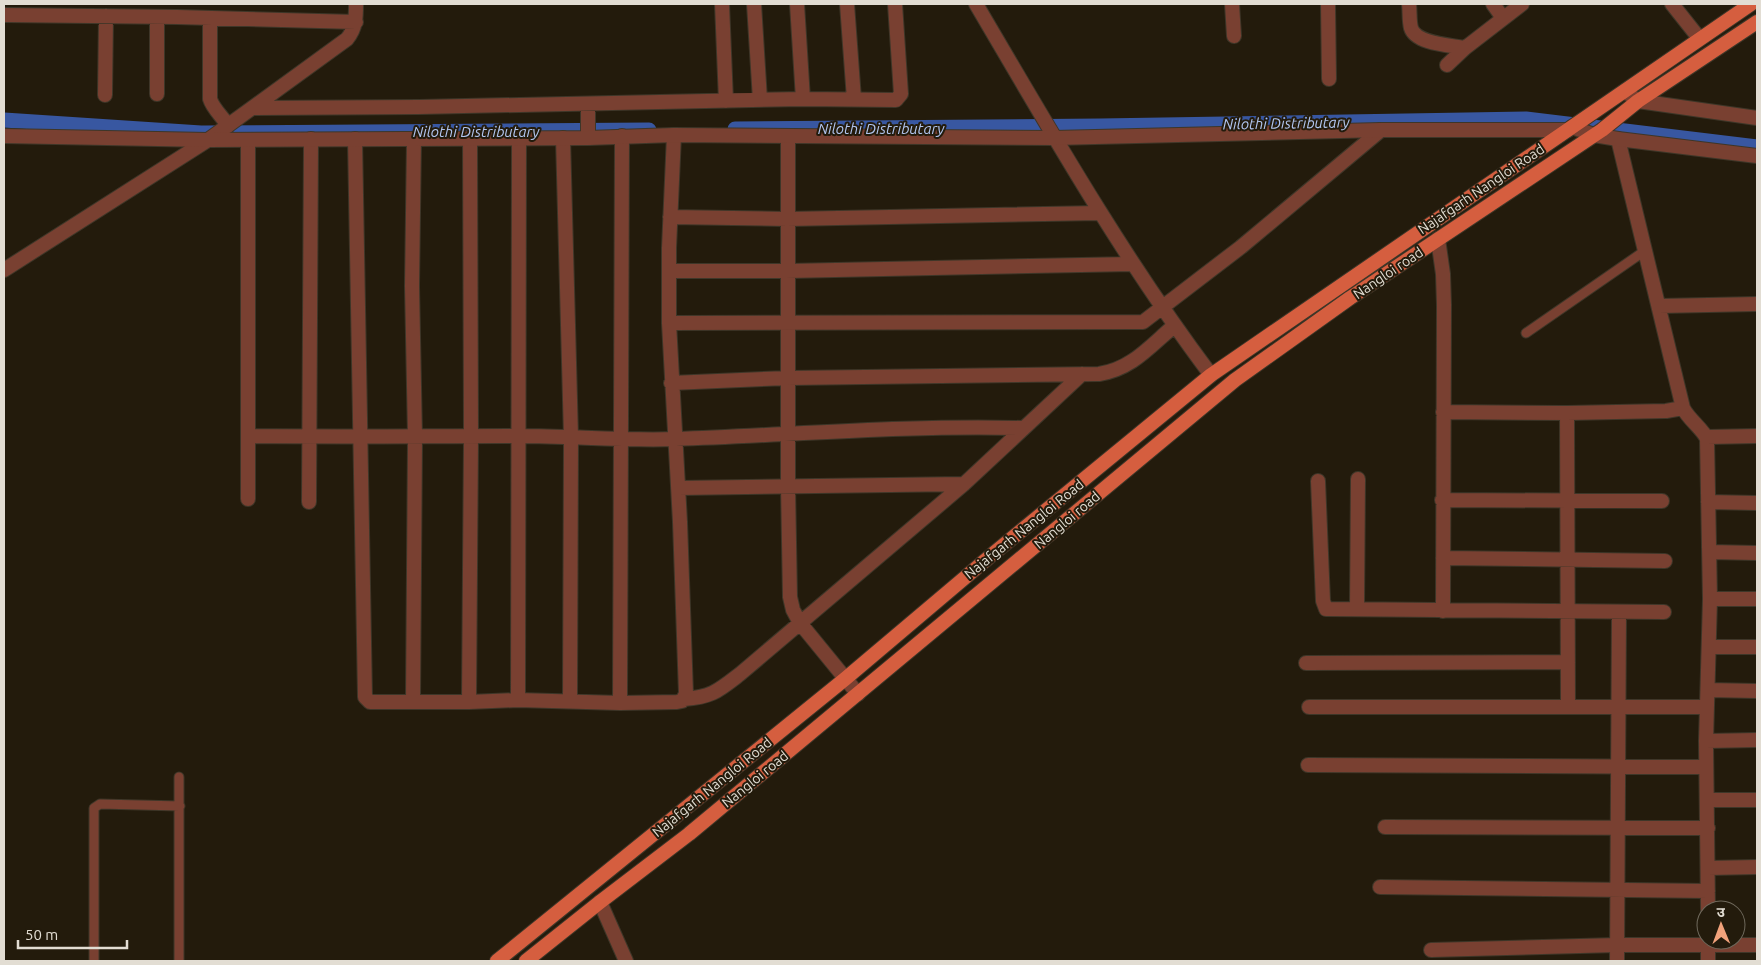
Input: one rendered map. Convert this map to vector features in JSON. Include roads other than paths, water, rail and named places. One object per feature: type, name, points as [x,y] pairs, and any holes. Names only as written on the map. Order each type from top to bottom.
[{"type":"main road","points":[[1571,128],[1699,38],[1752,4]]},
{"type":"main road","points":[[1634,105],[1757,22]]},
{"type":"main road","name":"Nangloi road","points":[[526,961],[688,834],[1235,380],[1350,298],[1598,133],[1634,105]]},
{"type":"main road","name":"Najafgarh Nangloi Road","points":[[497,961],[845,679],[994,553],[1211,376],[1571,128]]},
{"type":"main road","points":[[1244,353],[1253,367]]},
{"type":"street","points":[[4,270],[228,127],[347,39],[356,22],[356,4]]},
{"type":"street","points":[[722,4],[726,101]]},
{"type":"street","points":[[754,4],[760,100]]},
{"type":"street","points":[[797,4],[803,99]]},
{"type":"street","points":[[847,4],[854,99]]},
{"type":"street","points":[[253,108],[588,108],[760,100],[896,100],[900,96],[901,85],[895,4]]},
{"type":"street","points":[[976,4],[1099,213],[1174,326],[1211,376]]},
{"type":"street","points":[[1232,4],[1234,36]]},
{"type":"street","points":[[1328,4],[1329,79]]},
{"type":"street","points":[[1409,4],[1411,27],[1414,34],[1425,41],[1465,48]]},
{"type":"street","points":[[1493,4],[1503,18]]},
{"type":"street","points":[[1447,65],[1465,48],[1522,4]]},
{"type":"street","points":[[1672,4],[1699,38]]},
{"type":"street","points":[[4,15],[20,9],[79,10],[106,16],[130,10],[157,17],[178,10],[210,18],[356,22]]},
{"type":"street","points":[[105,95],[106,16]]},
{"type":"street","points":[[157,17],[157,94]]},
{"type":"street","points":[[210,18],[210,99],[212,105],[222,116],[228,127]]},
{"type":"street","points":[[1625,91],[1634,105],[1757,118]]},
{"type":"street","points":[[588,108],[588,134]]},
{"type":"street","points":[[4,136],[208,140],[563,138],[588,134],[622,136],[1054,138],[1381,130],[1571,128],[1618,139],[1757,156]]},
{"type":"street","points":[[669,323],[1146,321],[1241,247],[1381,130]]},
{"type":"street","points":[[674,135],[670,217],[669,323],[687,689],[684,699]]},
{"type":"street","points":[[620,703],[622,136]]},
{"type":"street","points":[[518,700],[519,137]]},
{"type":"street","points":[[788,137],[787,271],[790,597],[793,610],[800,623],[858,694]]},
{"type":"street","points":[[469,702],[471,437],[470,138]]},
{"type":"street","points":[[563,138],[571,437],[570,701]]},
{"type":"street","points":[[308,502],[310,139]]},
{"type":"street","points":[[355,139],[365,697],[370,702],[518,700],[620,703],[677,702],[684,699],[701,698],[717,692],[964,484],[1082,374]]},
{"type":"street","points":[[412,702],[415,437],[412,286],[414,139]]},
{"type":"street","points":[[1618,139],[1683,408],[1691,421],[1707,437],[1710,552],[1706,741],[1708,900]]},
{"type":"street","points":[[248,140],[248,499]]},
{"type":"street","points":[[670,217],[787,219],[1099,213]]},
{"type":"street","points":[[1438,239],[1444,305],[1443,611]]},
{"type":"street","points":[[669,271],[787,271],[1133,264]]},
{"type":"street","points":[[1659,306],[1757,304]]},
{"type":"street","points":[[672,383],[788,378],[1099,374],[1119,369],[1134,360],[1174,326]]},
{"type":"street","points":[[1443,412],[1657,412],[1683,408]]},
{"type":"street","points":[[1568,413],[1568,707]]},
{"type":"street","points":[[248,436],[360,438],[519,436],[674,439],[966,427],[1022,428]]},
{"type":"street","points":[[1707,437],[1757,436]]},
{"type":"street","points":[[1357,609],[1358,479]]},
{"type":"street","points":[[1318,481],[1323,605],[1328,610],[1664,612]]},
{"type":"street","points":[[678,488],[964,484]]},
{"type":"street","points":[[1442,500],[1662,501]]},
{"type":"street","points":[[1708,502],[1757,503]]},
{"type":"street","points":[[1710,552],[1757,552]]},
{"type":"street","points":[[1443,558],[1665,561]]},
{"type":"street","points":[[1710,599],[1757,600]]},
{"type":"street","points":[[1617,961],[1616,828],[1619,612]]},
{"type":"street","points":[[1709,647],[1757,647]]},
{"type":"street","points":[[1306,662],[1568,662]]},
{"type":"street","points":[[1708,690],[1757,691]]},
{"type":"street","points":[[1309,707],[1707,707]]},
{"type":"street","points":[[1706,741],[1757,740]]},
{"type":"street","points":[[1308,765],[1706,767]]},
{"type":"street","points":[[1707,800],[1757,800]]},
{"type":"street","points":[[1386,827],[1708,828]]},
{"type":"street","points":[[1708,868],[1757,867]]},
{"type":"street","points":[[1380,887],[1708,891]]},
{"type":"street","points":[[600,902],[626,961]]},
{"type":"street","points":[[1431,950],[1696,943]]},
{"type":"lane","points":[[1526,333],[1646,250]]},
{"type":"lane","points":[[179,777],[179,961]]},
{"type":"lane","points":[[94,961],[94,808],[100,804],[180,806]]},
{"type":"waterway","name":"Nilothi Distributary","points":[[735,129],[1100,126],[1526,119],[1757,147]]},
{"type":"waterway","name":"Nilothi Distributary","points":[[4,120],[201,133],[649,130]]}]
